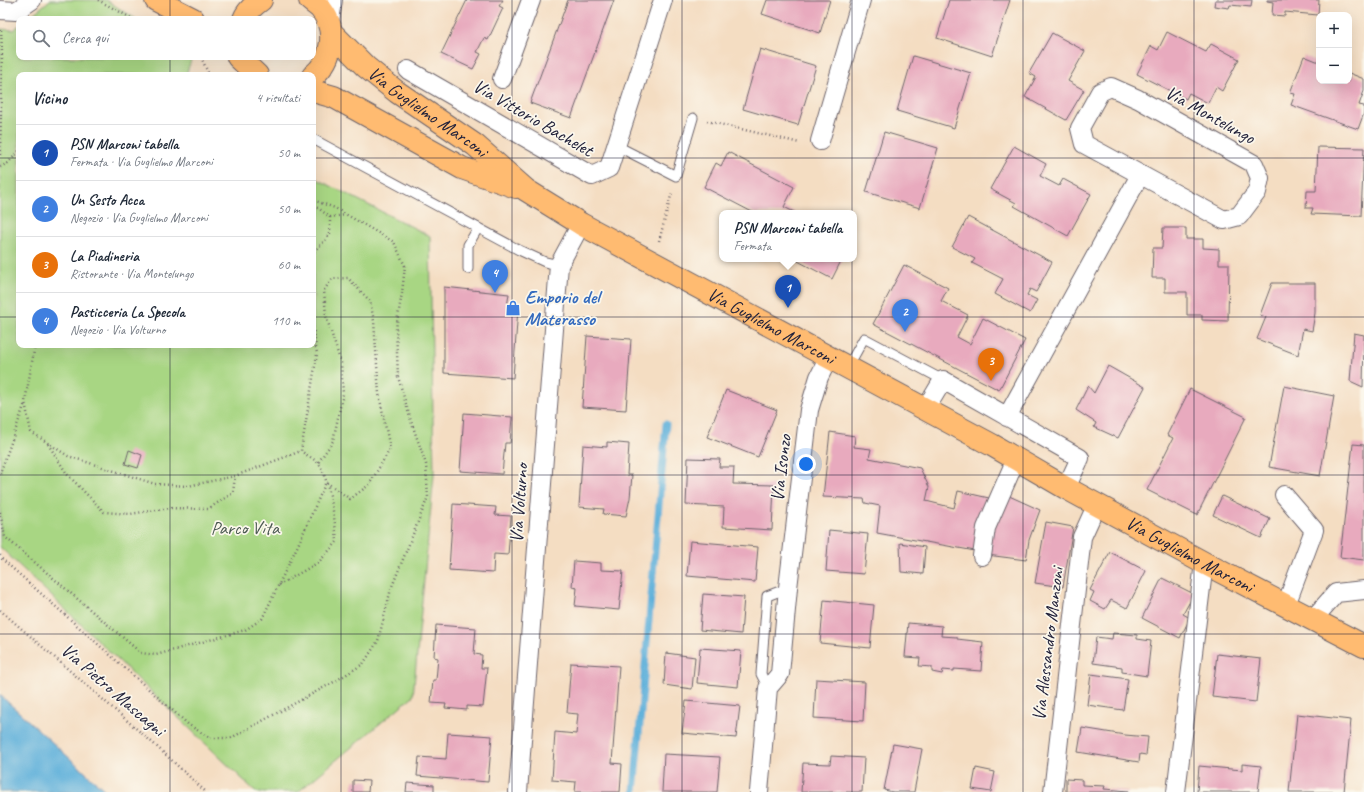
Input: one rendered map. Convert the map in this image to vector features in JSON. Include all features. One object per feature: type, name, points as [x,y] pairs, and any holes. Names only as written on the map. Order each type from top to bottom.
[{"type":"main road","points":[[156,0],[187,16]]},
{"type":"main road","points":[[245,16],[255,4],[261,0]]},
{"type":"main road","name":"Via Guglielmo Marconi","points":[[310,0],[330,17],[351,53],[397,92],[475,144],[526,190],[582,224],[1016,459],[1066,488],[1204,563],[1364,646]]},
{"type":"main road","points":[[316,73],[323,66],[332,44],[330,17]]},
{"type":"main road","name":"Via Guglielmo Marconi","points":[[316,92],[334,98],[462,168],[526,190]]},
{"type":"street","points":[[0,10],[16,11],[32,0]]},
{"type":"street","name":"Via Vittorio Bachelet","points":[[502,79],[531,0]]},
{"type":"street","name":"Via Vittorio Bachelet","points":[[408,70],[592,176],[609,168],[663,0]]},
{"type":"street","points":[[820,141],[862,0]]},
{"type":"street","name":"Via Montelungo","points":[[1111,87],[1138,99],[1254,164],[1260,178],[1257,192],[1239,216],[1224,220],[1140,175],[1084,144],[1080,128],[1100,92],[1111,87]]},
{"type":"street","points":[[1007,417],[1140,175]]},
{"type":"street","name":"Via Volturno","points":[[518,792],[559,265],[582,224]]},
{"type":"street","name":"Via Isonzo","points":[[759,792],[768,688],[780,674],[788,588],[809,410],[819,377],[838,362]]},
{"type":"street","points":[[926,410],[943,380],[1080,458],[1066,488]]},
{"type":"street","points":[[982,556],[986,528],[1016,459]]},
{"type":"street","points":[[1284,495],[1314,530],[1286,605]]},
{"type":"street","name":"Via Alessandro Manzoni","points":[[1053,792],[1082,537],[1097,504]]},
{"type":"street","points":[[1176,792],[1204,563]]},
{"type":"street","points":[[1313,620],[1336,593],[1364,590]]},
{"type":"lane","points":[[617,146],[676,176],[694,118]]},
{"type":"lane","points":[[316,141],[519,250],[545,262],[559,265]]},
{"type":"lane","points":[[468,269],[468,245],[478,228]]},
{"type":"lane","points":[[838,362],[864,338],[943,380]]},
{"type":"path","points":[[98,0],[127,16]]},
{"type":"path","points":[[0,10],[2,51],[0,155]]},
{"type":"path","points":[[202,60],[208,72]]},
{"type":"path","points":[[694,118],[802,143]]},
{"type":"path","points":[[0,167],[8,163],[16,154]]},
{"type":"path","points":[[658,245],[676,176]]},
{"type":"path","points":[[0,555],[2,559],[184,720],[210,738],[231,738],[334,682],[363,664],[378,641],[391,590],[428,497],[426,464],[398,377],[396,328],[405,266],[394,242],[334,208],[316,201]]},
{"type":"path","points":[[316,208],[330,217],[346,215]]},
{"type":"path","points":[[316,250],[330,235],[330,217]]},
{"type":"path","points":[[318,463],[333,442],[343,394],[341,363],[326,316],[324,290],[332,279],[348,278],[370,301],[374,321],[379,394],[390,449],[369,485],[350,499],[326,482]]},
{"type":"path","points":[[301,451],[317,354],[316,347]]},
{"type":"path","points":[[0,474],[25,402],[34,348]]},
{"type":"path","points":[[25,402],[31,432],[68,456],[155,484],[188,486],[235,476],[301,451]]},
{"type":"path","points":[[48,443],[67,474],[104,512],[130,514],[170,508],[208,509],[233,493],[235,476]]},
{"type":"path","points":[[279,585],[319,562],[336,542],[335,519],[326,482],[318,463],[301,451]]},
{"type":"path","points":[[0,512],[5,537],[141,653],[156,655],[245,630],[262,619],[326,482]]},
{"type":"path","name":"Via Pietro Mascagni","points":[[0,610],[154,744],[206,792]]},
{"type":"green space","points":[[50,0],[106,0],[131,16],[31,16]]},
{"type":"green space","name":"Parco Vita","points":[[16,28],[16,60],[191,60],[187,72],[16,72],[16,348],[316,348],[316,179],[430,236],[434,475],[413,696],[298,792],[256,792],[0,547],[0,29],[14,30]]},
{"type":"water","points":[[0,695],[107,792],[0,792]]},
{"type":"building","points":[[467,0],[503,0],[499,6],[503,8],[488,40],[484,38],[477,52],[481,54],[473,69],[441,54]]},
{"type":"building","points":[[568,0],[614,0],[571,118],[530,103]]},
{"type":"building","points":[[767,0],[830,0],[820,33],[762,14]]},
{"type":"building","points":[[949,0],[1010,0],[992,56],[937,38]]},
{"type":"building","points":[[1215,0],[1252,0],[1251,7],[1230,5],[1229,8],[1214,6]]},
{"type":"building","points":[[1319,0],[1318,12],[1316,12],[1316,15],[1285,12],[1285,16],[1272,15],[1273,2],[1267,1]]},
{"type":"building","points":[[1167,32],[1206,52],[1211,44],[1239,59],[1222,91],[1216,87],[1208,103],[1189,93],[1186,99],[1137,74],[1151,46],[1158,50]]},
{"type":"building","points":[[1052,33],[1085,51],[1068,81],[1084,90],[1066,120],[1025,97],[1036,77],[1029,73]]},
{"type":"building","points":[[760,49],[816,66],[798,125],[743,109]]},
{"type":"building","points":[[913,56],[971,73],[954,128],[897,111]]},
{"type":"building","points":[[1304,56],[1316,61],[1316,84],[1352,84],[1352,74],[1364,79],[1364,91],[1359,105],[1364,106],[1364,113],[1358,129],[1291,105],[1295,94],[1290,93]]},
{"type":"building","points":[[884,132],[938,148],[920,208],[866,192]]},
{"type":"building","points":[[1014,146],[1046,164],[1040,176],[1059,186],[1063,179],[1091,194],[1068,236],[1014,206],[1016,203],[990,189]]},
{"type":"building","points":[[1318,147],[1364,148],[1361,216],[1311,214],[1313,208],[1306,208],[1307,191],[1316,191]]},
{"type":"building","points":[[728,152],[794,187],[784,207],[790,210],[748,210],[704,187],[716,163],[721,166]]},
{"type":"building","points":[[968,217],[1052,262],[1036,292],[1030,289],[1027,295],[1037,300],[1030,313],[995,294],[1003,279],[972,263],[975,259],[952,247]]},
{"type":"building","points":[[1163,228],[1186,228],[1186,239],[1203,239],[1203,248],[1219,249],[1219,264],[1229,264],[1228,321],[1202,320],[1202,315],[1187,315],[1187,292],[1165,292],[1165,278],[1152,278],[1153,248],[1162,248]]},
{"type":"building","points":[[800,262],[840,262],[832,279]]},
{"type":"building","points":[[904,265],[948,288],[941,301],[968,315],[957,337],[970,344],[983,318],[1025,340],[999,390],[873,324]]},
{"type":"building","points":[[1272,283],[1315,283],[1315,313],[1312,331],[1303,329],[1298,355],[1257,339],[1266,317],[1260,315]]},
{"type":"building","points":[[444,287],[509,294],[507,307],[518,308],[513,378],[444,373]]},
{"type":"building","points":[[1354,333],[1364,335],[1363,387],[1350,381]]},
{"type":"building","points":[[587,336],[631,339],[626,410],[582,407]]},
{"type":"building","points":[[1108,366],[1145,387],[1118,438],[1094,427],[1096,423],[1076,410],[1088,386],[1094,393]]},
{"type":"building","points":[[1284,386],[1334,396],[1320,476],[1269,467]]},
{"type":"building","points":[[1190,389],[1246,417],[1197,515],[1147,490],[1173,438],[1167,435]]},
{"type":"building","points":[[726,390],[777,410],[758,457],[707,437]]},
{"type":"building","points":[[464,413],[512,417],[510,443],[505,443],[502,474],[460,471]]},
{"type":"building","points":[[830,432],[855,436],[854,447],[871,449],[869,458],[920,468],[929,487],[926,501],[954,508],[958,491],[989,498],[975,551],[877,533],[880,506],[865,503],[864,499],[823,497]]},
{"type":"building","points":[[607,442],[629,444],[627,475],[632,475],[630,498],[626,516],[603,514],[604,509],[579,507],[583,445],[607,447]]},
{"type":"building","points":[[1353,444],[1364,445],[1364,560],[1340,557]]},
{"type":"building","points":[[129,450],[142,455],[138,468],[125,464]]},
{"type":"building","points":[[688,458],[720,459],[719,467],[734,467],[733,484],[774,485],[772,530],[723,527],[724,507],[686,505]]},
{"type":"building","points":[[1007,495],[1040,510],[1029,540],[1026,560],[987,555],[991,532]]},
{"type":"building","points":[[1222,496],[1270,519],[1261,538],[1213,515]]},
{"type":"building","points":[[453,504],[496,507],[495,515],[511,516],[508,555],[494,554],[493,573],[449,570]]},
{"type":"building","points":[[1046,522],[1073,527],[1063,587],[1035,583]]},
{"type":"building","points":[[829,530],[868,534],[864,574],[826,571]]},
{"type":"building","points":[[690,541],[758,547],[755,582],[687,576]]},
{"type":"building","points":[[900,543],[925,547],[923,574],[901,572]]},
{"type":"building","points":[[1110,552],[1146,571],[1127,608],[1111,600],[1105,609],[1090,601],[1094,592],[1090,590]]},
{"type":"building","points":[[574,561],[601,563],[601,570],[623,571],[619,610],[575,606],[577,588],[572,587]]},
{"type":"building","points":[[1162,578],[1194,594],[1183,614],[1190,618],[1180,638],[1142,618]]},
{"type":"building","points":[[703,594],[744,597],[741,634],[700,630]]},
{"type":"building","points":[[824,600],[874,605],[870,648],[820,643]]},
{"type":"building","points":[[908,623],[942,626],[941,636],[957,637],[957,639],[983,642],[981,671],[954,669],[954,671],[943,670],[942,674],[932,672],[932,667],[919,666],[920,658],[905,657]]},
{"type":"building","points":[[436,625],[476,628],[474,654],[482,655],[481,668],[487,668],[483,707],[467,706],[467,710],[445,708],[446,704],[431,703],[433,680],[436,680],[438,658],[434,657]]},
{"type":"building","points":[[1113,633],[1137,635],[1137,639],[1151,641],[1147,676],[1122,672],[1122,667],[1093,663],[1096,637],[1112,639]]},
{"type":"building","points":[[700,648],[741,651],[738,687],[697,683]]},
{"type":"building","points":[[666,653],[695,657],[692,689],[664,685]]},
{"type":"building","points":[[1217,654],[1261,659],[1256,702],[1212,697]]},
{"type":"building","points":[[571,663],[619,666],[612,763],[622,764],[620,792],[575,792],[576,782],[552,780],[555,732],[576,734],[578,714],[567,713]]},
{"type":"building","points":[[1091,674],[1128,679],[1123,710],[1087,705]]},
{"type":"building","points":[[816,679],[865,682],[863,721],[814,718]]},
{"type":"building","points":[[686,701],[740,706],[736,738],[682,733]]},
{"type":"building","points":[[1297,714],[1351,720],[1344,792],[1289,792]]},
{"type":"building","points":[[1082,728],[1148,737],[1146,755],[1140,754],[1139,762],[1078,752]]},
{"type":"building","points":[[448,733],[492,736],[488,782],[417,776],[419,757],[446,759]]},
{"type":"building","points":[[893,744],[922,749],[914,792],[893,792],[884,790]]},
{"type":"building","points":[[664,754],[720,757],[717,792],[662,792]]},
{"type":"building","points":[[831,756],[864,758],[862,792],[801,792],[803,763],[830,764]]},
{"type":"building","points":[[1242,764],[1261,766],[1258,792],[1197,792],[1199,766],[1242,770]]},
{"type":"building","points":[[976,768],[995,772],[991,792],[972,789]]},
{"type":"building","points":[[1066,779],[1082,780],[1082,785],[1105,786],[1104,789],[1129,792],[1066,792]]},
{"type":"building","points":[[353,780],[369,781],[368,792],[353,792]]},
{"type":"building","points":[[407,783],[434,785],[434,792],[406,792]]},
{"type":"waterway","points":[[634,792],[666,424]]},
{"type":"place","name":"Pasticceria La Specola","points":[[495,293]]},
{"type":"place","name":"Emporio del Materasso","points":[[513,308]]},
{"type":"place","name":"PSN Marconi tabella","points":[[788,308]]},
{"type":"place","name":"Un Sesto Acca","points":[[905,332]]},
{"type":"place","name":"La Piadineria","points":[[991,381]]}]
